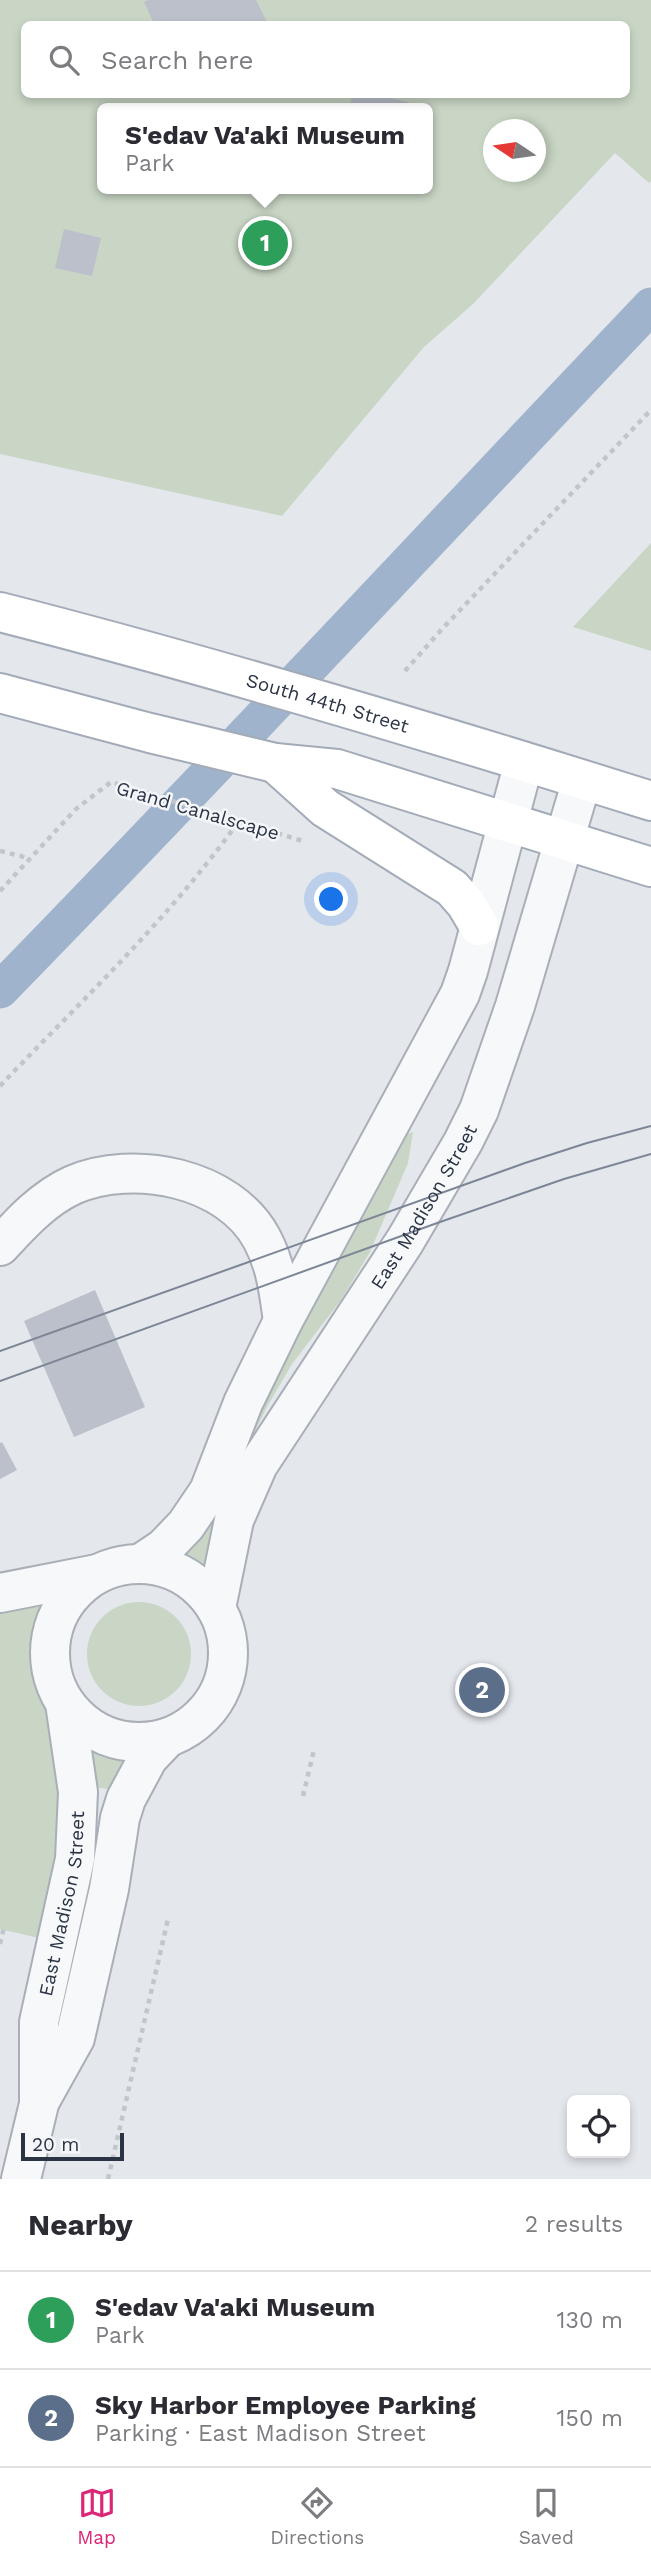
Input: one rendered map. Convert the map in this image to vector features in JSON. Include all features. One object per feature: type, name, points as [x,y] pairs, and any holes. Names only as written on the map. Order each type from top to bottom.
[{"type":"main road","name":"South 44th Street","points":[[0,612],[346,706],[651,802]]},
{"type":"main road","points":[[0,693],[275,763],[337,769],[651,867]]},
{"type":"main road","points":[[275,763],[325,808],[452,888],[466,904],[479,926]]},
{"type":"street","points":[[140,1564],[164,1548],[181,1531],[209,1491],[243,1403],[283,1321],[460,993],[524,762]]},
{"type":"street","name":"East Madison Street","points":[[216,1608],[234,1520],[258,1465],[405,1241],[479,1110],[502,1048],[582,780]]},
{"type":"street","points":[[0,1246],[43,1202],[72,1185],[119,1173],[143,1172],[179,1179],[226,1202],[248,1220],[261,1237],[274,1266],[283,1321]]},
{"type":"street","points":[[0,1593],[97,1574],[117,1566],[140,1564],[170,1569],[197,1584],[216,1608],[225,1629],[228,1653],[224,1680],[211,1705],[192,1726],[167,1738],[138,1743],[110,1738],[85,1724],[65,1703],[54,1681],[50,1656],[53,1632],[61,1609],[77,1589],[97,1574]]},
{"type":"street","name":"East Madison Street","points":[[20,2179],[39,2104],[39,2022],[75,1859],[79,1819],[77,1771],[65,1703]]},
{"type":"street","name":"East Madison Street","points":[[39,2104],[75,2038],[109,1889],[120,1818],[126,1799],[148,1758],[167,1738]]},
{"type":"path","points":[[405,671],[441,629],[651,410]]},
{"type":"path","name":"Grand Canalscape","points":[[0,891],[76,809],[111,782],[318,845]]},
{"type":"path","points":[[0,1086],[142,937],[213,858],[238,822]]},
{"type":"path","points":[[0,851],[29,860]]},
{"type":"path","points":[[303,1796],[314,1750]]},
{"type":"path","points":[[108,2179],[168,1919]]},
{"type":"path","points":[[0,1944],[4,1927]]},
{"type":"green space","points":[[0,0],[651,0],[651,181],[649,183],[615,153],[473,304],[424,347],[282,516],[0,454]]},
{"type":"green space","points":[[651,543],[651,651],[573,627]]},
{"type":"green space","points":[[413,1132],[408,1163],[370,1252],[341,1300],[292,1364],[240,1461],[208,1575],[199,1566],[179,1556],[408,1134]]},
{"type":"green space","points":[[139,1602],[159,1606],[182,1625],[187,1634],[191,1654],[187,1674],[168,1697],[159,1702],[139,1706],[119,1702],[96,1683],[91,1674],[87,1654],[91,1634],[110,1611],[119,1606]]},
{"type":"green space","points":[[50,1603],[34,1653],[46,1705],[65,1763],[68,1833],[47,1940],[0,1929],[0,1608]]},
{"type":"green space","points":[[92,1750],[129,1760],[114,1790],[95,1787]]},
{"type":"building","points":[[256,0],[266,21],[153,21],[144,2]]},
{"type":"building","points":[[352,98],[391,98],[410,103],[350,103]]},
{"type":"building","points":[[64,229],[101,238],[92,276],[55,268]]},
{"type":"building","points":[[95,1290],[145,1407],[74,1437],[24,1321]]},
{"type":"building","points":[[2,1442],[17,1470],[0,1479],[0,1443]]},
{"type":"waterway","points":[[0,990],[651,306]]},
{"type":"tram line","points":[[0,1351],[525,1163],[651,1126]]},
{"type":"tram line","points":[[0,1381],[440,1222],[564,1179],[651,1154]]},
{"type":"place","name":"S'edav Va'aki Museum","points":[[265,243]]},
{"type":"place","name":"Sky Harbor Employee Parking","points":[[482,1690]]}]
